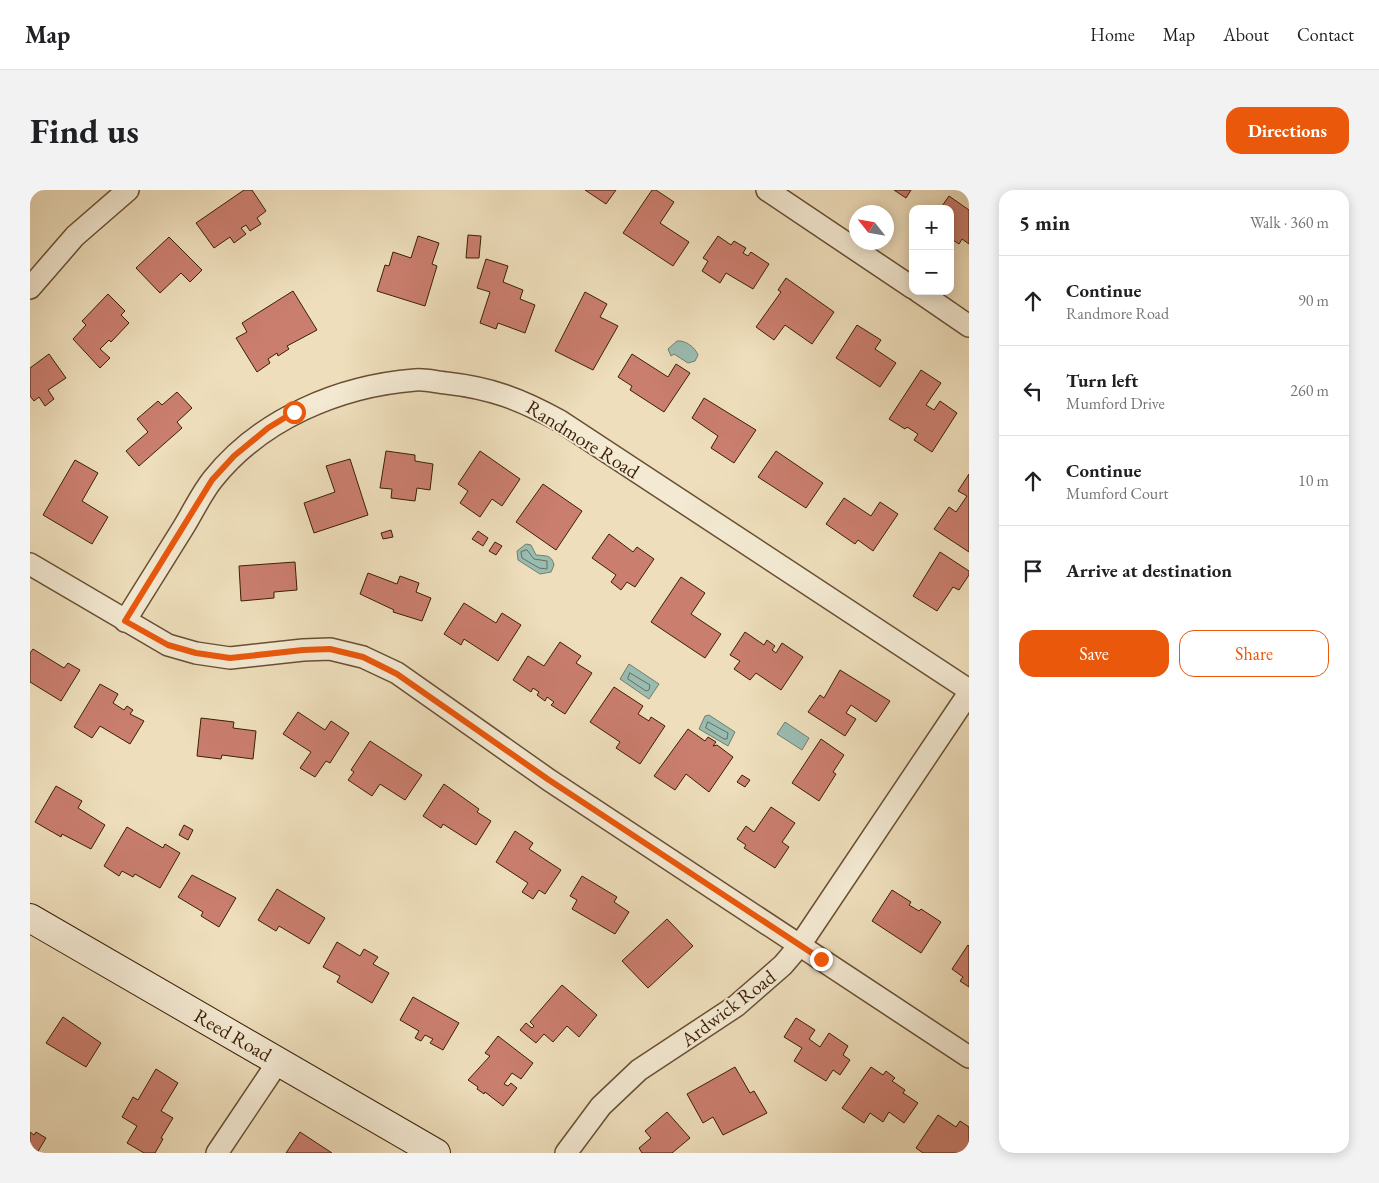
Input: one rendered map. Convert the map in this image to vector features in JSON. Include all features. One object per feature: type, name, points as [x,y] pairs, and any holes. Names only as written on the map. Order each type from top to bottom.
[{"type":"main road","name":"Reed Road","points":[[30,918],[436,1153]]},
{"type":"street","points":[[30,288],[75,236],[128,190]]},
{"type":"street","points":[[767,190],[909,285]]},
{"type":"street","points":[[924,295],[969,326]]},
{"type":"street","name":"Randmore Road","points":[[125,621],[212,480],[234,456],[268,428],[294,412],[318,402],[370,388],[417,380],[470,386],[498,393],[523,401],[560,421],[969,692]]},
{"type":"street","points":[[30,564],[168,645],[196,653],[230,658],[330,649],[363,657],[380,665],[397,674],[549,780],[969,1058]]},
{"type":"street","name":"Ardwick Road","points":[[566,1153],[601,1106],[639,1070],[736,1006],[783,966],[800,945],[969,692]]},
{"type":"street","points":[[217,1153],[278,1062]]},
{"type":"water","points":[[677,341],[686,343],[695,349],[698,355],[695,361],[688,363],[674,354],[671,356],[668,349]]},
{"type":"water","points":[[526,544],[531,545],[536,555],[547,556],[553,561],[554,565],[551,572],[540,574],[518,560],[517,551]]},
{"type":"water","points":[[629,664],[659,684],[649,699],[620,679]]},
{"type":"water","points":[[709,715],[735,732],[728,746],[699,729],[705,716]]},
{"type":"water","points":[[785,722],[809,738],[802,750],[777,734]]},
{"type":"building","points":[[244,190],[252,190],[266,211],[257,218],[261,224],[250,231],[246,225],[241,228],[246,234],[234,243],[230,237],[214,248],[196,223]]},
{"type":"building","points":[[585,190],[616,190],[606,204]]},
{"type":"building","points":[[652,190],[656,190],[674,202],[660,223],[689,242],[673,266],[623,233]]},
{"type":"building","points":[[894,190],[911,190],[906,198]]},
{"type":"building","points":[[949,196],[969,210],[969,244],[962,239],[959,244],[954,241],[954,205],[943,205]]},
{"type":"building","points":[[468,235],[481,236],[479,258],[466,258]]},
{"type":"building","points":[[418,236],[439,243],[432,264],[437,266],[425,306],[377,291],[385,265],[389,266],[393,252],[411,258]]},
{"type":"building","points":[[718,236],[731,245],[734,241],[746,248],[743,253],[748,256],[751,252],[769,264],[753,289],[726,273],[720,283],[702,271],[708,261],[703,258]]},
{"type":"building","points":[[169,237],[202,270],[190,282],[181,273],[160,293],[136,268]]},
{"type":"building","points":[[486,259],[508,266],[503,282],[523,290],[520,299],[535,305],[525,333],[498,323],[496,329],[480,323],[490,292],[477,288]]},
{"type":"building","points":[[786,278],[834,312],[812,344],[785,325],[774,340],[756,327],[781,292],[778,290]]},
{"type":"building","points":[[293,291],[317,330],[287,346],[289,349],[278,356],[277,353],[268,359],[270,363],[257,372],[236,338],[247,332],[242,323]]},
{"type":"building","points":[[585,292],[607,304],[600,317],[618,326],[593,370],[555,351]]},
{"type":"building","points":[[108,294],[125,311],[121,315],[129,323],[111,342],[109,340],[100,349],[110,358],[100,368],[73,339],[86,325],[82,321]]},
{"type":"building","points":[[857,325],[881,340],[875,349],[896,363],[880,387],[836,358]]},
{"type":"building","points":[[49,354],[66,378],[48,390],[54,399],[45,406],[39,397],[34,401],[30,396],[30,368]]},
{"type":"building","points":[[632,354],[668,377],[676,364],[690,373],[664,412],[630,390],[632,386],[618,377]]},
{"type":"building","points":[[921,370],[941,383],[926,405],[934,410],[940,401],[957,413],[932,452],[914,440],[918,434],[907,427],[905,429],[889,419]]},
{"type":"building","points":[[177,392],[192,408],[177,422],[182,428],[139,466],[126,451],[148,432],[137,419],[158,401],[162,405]]},
{"type":"building","points":[[704,398],[756,430],[734,463],[711,448],[718,436],[692,418]]},
{"type":"building","points":[[386,451],[415,455],[415,461],[433,464],[430,490],[417,488],[415,501],[391,498],[392,489],[380,488]]},
{"type":"building","points":[[480,451],[520,479],[502,506],[492,499],[480,517],[460,503],[468,491],[458,484]]},
{"type":"building","points":[[776,451],[823,483],[806,508],[758,477]]},
{"type":"building","points":[[350,459],[368,515],[314,533],[304,503],[335,492],[326,466]]},
{"type":"building","points":[[75,460],[98,473],[82,501],[108,517],[92,544],[43,515]]},
{"type":"building","points":[[969,474],[969,552],[934,529],[949,507],[956,512],[967,496],[958,491]]},
{"type":"building","points":[[543,484],[582,511],[556,550],[516,522]]},
{"type":"building","points":[[844,498],[871,516],[880,502],[898,514],[873,551],[858,540],[855,544],[826,524]]},
{"type":"building","points":[[391,530],[393,537],[383,539],[381,533]]},
{"type":"building","points":[[478,531],[488,538],[483,546],[472,539]]},
{"type":"building","points":[[609,534],[633,552],[637,547],[654,559],[635,587],[627,582],[621,590],[611,582],[616,575],[592,558]]},
{"type":"building","points":[[495,542],[502,546],[496,555],[489,551]]},
{"type":"building","points":[[940,552],[969,571],[969,575],[959,590],[953,587],[937,611],[913,596]]},
{"type":"building","points":[[295,562],[297,590],[274,592],[274,598],[241,601],[239,566]]},
{"type":"building","points":[[368,573],[397,584],[400,576],[419,583],[416,592],[431,598],[422,621],[393,612],[394,610],[360,594]]},
{"type":"building","points":[[681,577],[705,593],[691,614],[721,634],[705,658],[651,622]]},
{"type":"building","points":[[464,603],[496,623],[502,613],[521,625],[498,661],[464,639],[461,645],[444,634]]},
{"type":"building","points":[[745,632],[764,645],[767,640],[775,646],[772,650],[776,653],[782,643],[803,657],[781,690],[756,673],[750,680],[734,669],[740,661],[730,655]]},
{"type":"building","points":[[560,642],[581,656],[576,663],[592,673],[565,714],[551,705],[554,702],[547,697],[545,701],[537,695],[539,692],[533,688],[531,692],[513,680],[528,656],[544,666]]},
{"type":"building","points":[[33,649],[64,668],[68,663],[80,670],[61,701],[30,682],[30,653]]},
{"type":"building","points":[[840,670],[890,701],[876,722],[851,705],[846,713],[856,719],[845,736],[808,712],[820,695],[824,698]]},
{"type":"building","points":[[100,684],[118,694],[113,703],[124,710],[127,706],[133,710],[130,714],[144,721],[130,744],[100,726],[92,738],[74,727]]},
{"type":"building","points":[[614,687],[643,706],[638,714],[649,721],[651,717],[665,726],[640,764],[616,748],[620,742],[590,722]]},
{"type":"building","points":[[298,712],[325,730],[331,721],[349,733],[330,763],[326,761],[315,777],[300,768],[311,752],[283,734]]},
{"type":"building","points":[[201,718],[234,722],[233,728],[256,731],[253,759],[222,755],[221,759],[197,756]]},
{"type":"building","points":[[688,729],[705,741],[708,737],[716,742],[713,746],[717,745],[733,757],[709,792],[686,774],[675,790],[654,776]]},
{"type":"building","points":[[821,739],[844,755],[833,772],[836,774],[819,801],[792,783]]},
{"type":"building","points":[[370,741],[422,775],[405,800],[380,784],[372,796],[348,780],[354,772],[351,770]]},
{"type":"building","points":[[742,775],[750,780],[745,787],[737,782]]},
{"type":"building","points":[[444,784],[479,809],[477,812],[491,821],[476,845],[443,824],[441,828],[423,816]]},
{"type":"building","points":[[56,786],[82,801],[78,808],[105,825],[91,849],[62,834],[61,837],[35,822]]},
{"type":"building","points":[[771,807],[795,823],[782,842],[789,847],[775,868],[744,848],[746,845],[737,839],[746,826],[754,832]]},
{"type":"building","points":[[184,825],[193,830],[188,840],[179,835]]},
{"type":"building","points":[[127,827],[163,848],[165,844],[180,853],[160,888],[135,874],[133,877],[122,871],[119,876],[104,866]]},
{"type":"building","points":[[515,831],[533,843],[529,849],[561,870],[545,894],[539,890],[533,899],[522,892],[528,883],[496,862]]},
{"type":"building","points":[[192,875],[236,898],[219,927],[201,916],[203,912],[178,897]]},
{"type":"building","points":[[582,876],[617,897],[614,902],[629,912],[615,934],[572,909],[577,900],[570,896]]},
{"type":"building","points":[[277,889],[325,918],[309,944],[279,926],[276,931],[258,920]]},
{"type":"building","points":[[892,890],[911,902],[909,905],[919,911],[921,909],[941,922],[921,953],[872,921]]},
{"type":"building","points":[[667,919],[693,946],[648,988],[622,961]]},
{"type":"building","points":[[337,942],[360,956],[364,949],[378,957],[373,964],[389,973],[372,1003],[337,982],[340,976],[323,967]]},
{"type":"building","points":[[968,945],[969,987],[960,981],[963,977],[952,969]]},
{"type":"building","points":[[562,985],[597,1015],[579,1037],[567,1026],[553,1042],[544,1034],[536,1043],[520,1030],[526,1023],[532,1028],[534,1026],[530,1022]]},
{"type":"building","points":[[413,997],[459,1023],[443,1050],[430,1043],[433,1039],[425,1035],[421,1041],[415,1038],[419,1031],[400,1020]]},
{"type":"building","points":[[63,1017],[101,1043],[86,1067],[46,1043]]},
{"type":"building","points":[[796,1018],[815,1030],[809,1039],[820,1047],[829,1033],[848,1046],[843,1055],[850,1060],[840,1075],[833,1070],[826,1081],[794,1061],[802,1048],[784,1037]]},
{"type":"building","points":[[498,1036],[533,1063],[521,1079],[512,1073],[504,1084],[508,1086],[511,1083],[517,1088],[503,1106],[485,1092],[484,1094],[477,1089],[478,1087],[468,1080],[490,1056],[485,1053]]},
{"type":"building","points":[[735,1067],[750,1093],[754,1091],[767,1113],[723,1135],[713,1117],[703,1123],[687,1094]]},
{"type":"building","points":[[871,1067],[883,1075],[886,1071],[895,1078],[892,1081],[905,1090],[903,1093],[918,1103],[904,1123],[889,1112],[883,1122],[870,1113],[864,1123],[842,1108]]},
{"type":"building","points":[[156,1069],[178,1083],[161,1111],[173,1118],[161,1138],[163,1139],[155,1153],[144,1153],[127,1143],[137,1126],[122,1117],[133,1097],[138,1100]]},
{"type":"building","points":[[667,1112],[690,1138],[672,1153],[642,1153],[639,1148],[651,1138],[645,1131]]},
{"type":"building","points":[[938,1115],[956,1127],[960,1121],[969,1127],[969,1153],[923,1153],[916,1148]]},
{"type":"building","points":[[30,1132],[34,1135],[36,1132],[46,1138],[37,1153],[30,1153]]},
{"type":"building","points":[[300,1132],[332,1153],[286,1153]]},
{"type":"route","points":[[294,412],[268,428],[234,456],[212,480],[125,621],[168,645],[196,653],[230,658],[330,649],[363,657],[397,674],[549,780],[821,959]]}]
